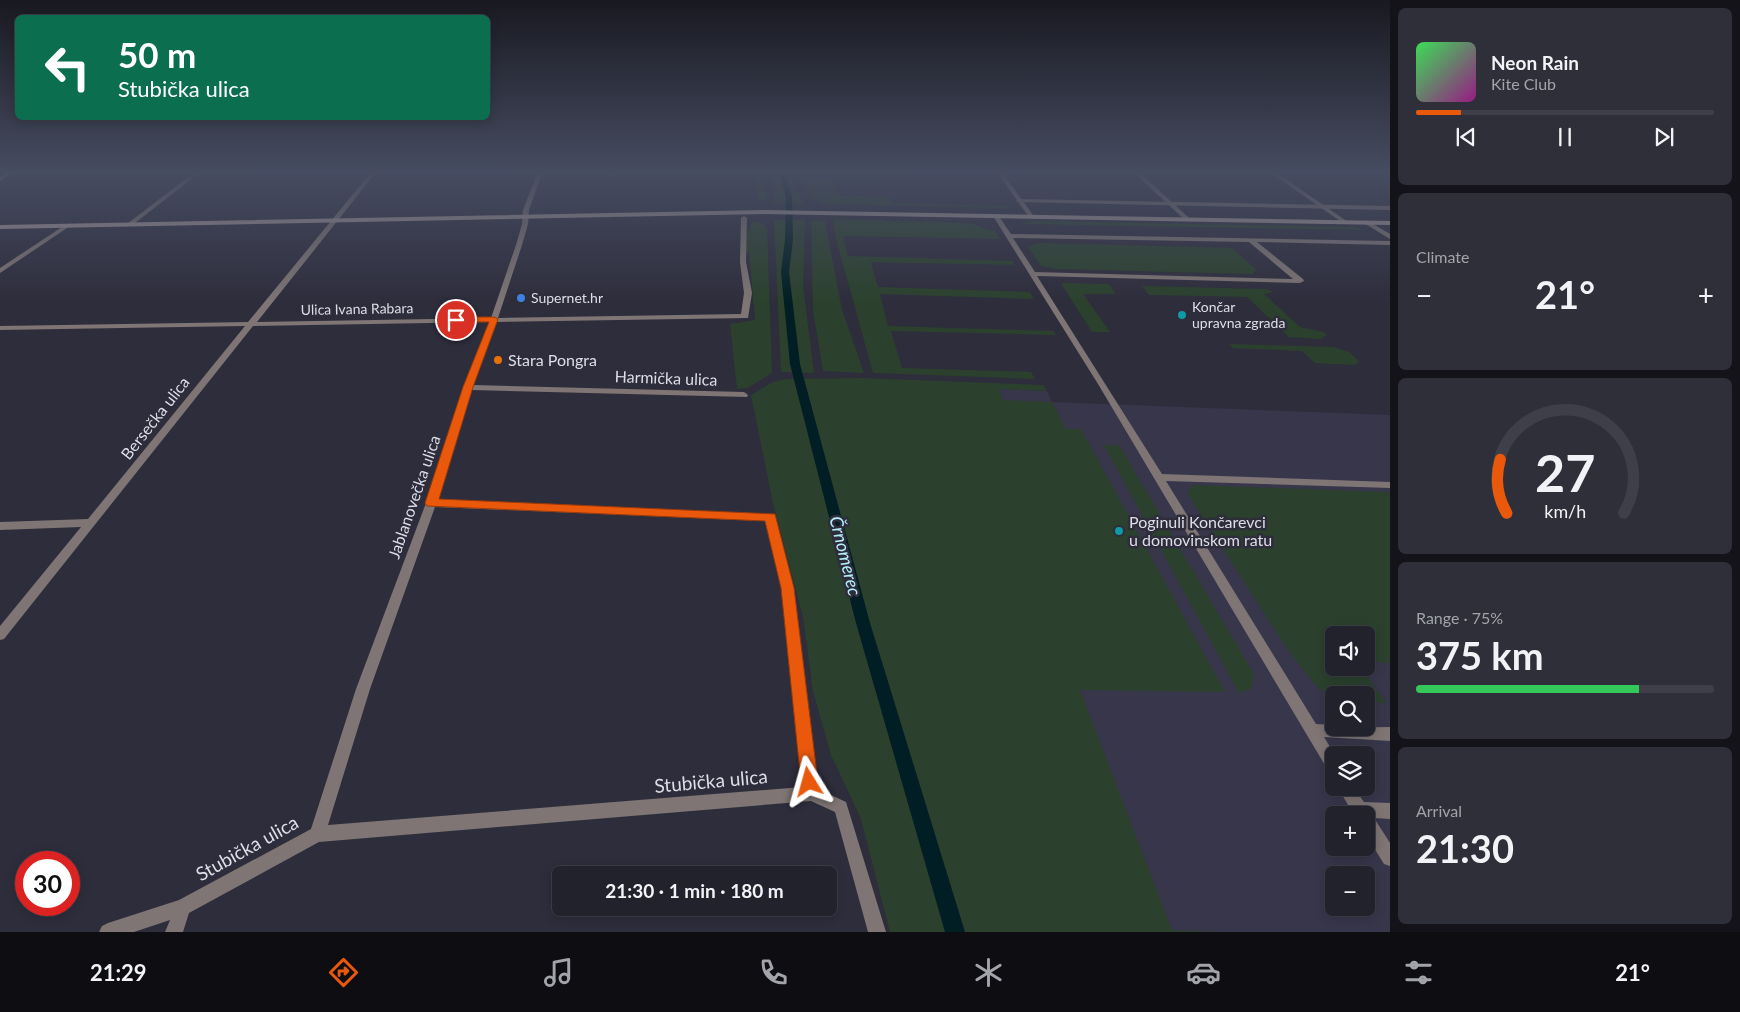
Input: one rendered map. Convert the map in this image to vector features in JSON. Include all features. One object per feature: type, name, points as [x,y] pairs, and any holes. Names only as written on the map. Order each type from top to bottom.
[{"type":"street","points":[[129,225],[143,214]]},
{"type":"street","name":"Bersečka ulica","points":[[0,635],[92,523],[250,323],[340,214]]},
{"type":"street","points":[[0,227],[618,214]]},
{"type":"street","points":[[924,214],[1390,223]]},
{"type":"street","points":[[1182,214],[1187,219]]},
{"type":"street","points":[[1333,214],[1345,222]]},
{"type":"street","name":"Jablanovečka ulica","points":[[317,834],[363,689],[431,503],[468,387],[494,319],[526,224],[526,216]]},
{"type":"street","points":[[996,216],[1158,477],[1325,753]]},
{"type":"street","name":"Ulica Ivana Rabara","points":[[0,328],[745,316],[748,293],[743,262],[744,218]]},
{"type":"street","points":[[1366,222],[1390,237]]},
{"type":"street","points":[[0,270],[67,226]]},
{"type":"street","points":[[1010,236],[1390,243]]},
{"type":"street","points":[[1033,274],[1300,281],[1251,241]]},
{"type":"street","name":"Harmička ulica","points":[[468,387],[744,395]]},
{"type":"street","points":[[1158,477],[1390,485]]},
{"type":"street","points":[[431,503],[770,517],[788,588],[811,794],[841,807],[877,932]]},
{"type":"street","points":[[0,526],[92,523]]},
{"type":"street","points":[[1311,730],[1390,734]]},
{"type":"street","name":"Stubička ulica","points":[[108,932],[183,907],[317,834],[811,794]]},
{"type":"street","points":[[1375,813],[1390,811]]},
{"type":"street","points":[[1375,834],[1390,858]]},
{"type":"street","points":[[174,932],[183,907]]},
{"type":"shaded area","points":[[857,383],[1047,391],[1052,402],[1390,415],[1390,932],[1064,932]]},
{"type":"green space","points":[[833,219],[969,223],[995,231],[1000,239],[843,236],[848,256],[1013,261],[1014,265],[871,262],[878,287],[1030,292],[1034,299],[880,294],[888,326],[1053,331],[1056,335],[891,331],[902,368],[1031,372],[1035,379],[873,373],[835,235]]},
{"type":"green space","points":[[774,220],[805,220],[803,286],[814,373],[781,372]]},
{"type":"green space","points":[[811,221],[825,221],[842,310],[864,373],[823,371],[813,310]]},
{"type":"green space","points":[[1030,221],[1356,227],[1363,230],[1023,224]]},
{"type":"green space","points":[[752,222],[761,222],[767,229],[772,373],[747,388],[737,389],[730,324],[755,320],[749,252],[740,251]]},
{"type":"green space","points":[[1037,243],[1232,248],[1256,269],[1253,274],[1056,269],[1041,266],[1028,247]]},
{"type":"green space","points":[[1063,283],[1109,284],[1116,294],[1083,294],[1110,332],[1092,332],[1062,285]]},
{"type":"green space","points":[[1142,286],[1266,289],[1274,292],[1264,294],[1300,327],[1324,332],[1327,335],[1321,339],[1289,337],[1247,297],[1149,295]]},
{"type":"green space","points":[[1229,344],[1334,347],[1349,352],[1359,361],[1355,365],[1315,363],[1302,351],[1233,348]]},
{"type":"green space","points":[[861,378],[1043,385],[1047,391],[999,389],[1003,400],[1052,402],[1066,429],[1081,429],[1225,692],[1080,690],[1172,930],[1217,932],[890,932],[861,819],[831,755],[813,691],[803,617],[773,503],[751,395],[771,383],[785,379]]},
{"type":"green space","points":[[1104,445],[1119,445],[1254,674],[1251,689],[1239,693]]},
{"type":"green space","points":[[1192,485],[1390,492],[1390,663],[1375,662],[1375,626],[1325,626],[1325,676],[1367,676],[1374,686],[1325,686],[1325,692],[1315,685],[1288,650],[1187,493]]},
{"type":"green space","points":[[1375,688],[1386,703],[1375,702]]},
{"type":"waterway","name":"Črnomerec","points":[[789,214],[789,240],[785,272],[795,364],[863,623],[955,932]]},
{"type":"place","name":"Supernet.hr","points":[[521,298]]},
{"type":"place","name":"Končar upravna zgrada","points":[[1182,315]]},
{"type":"place","name":"Stara Pongra","points":[[498,360]]},
{"type":"place","name":"Poginuli Končarevci u domovinskom ratu","points":[[1119,531]]},
{"type":"route","points":[[456,320],[494,319],[468,387],[431,503],[770,517],[788,588],[809,782]]}]
